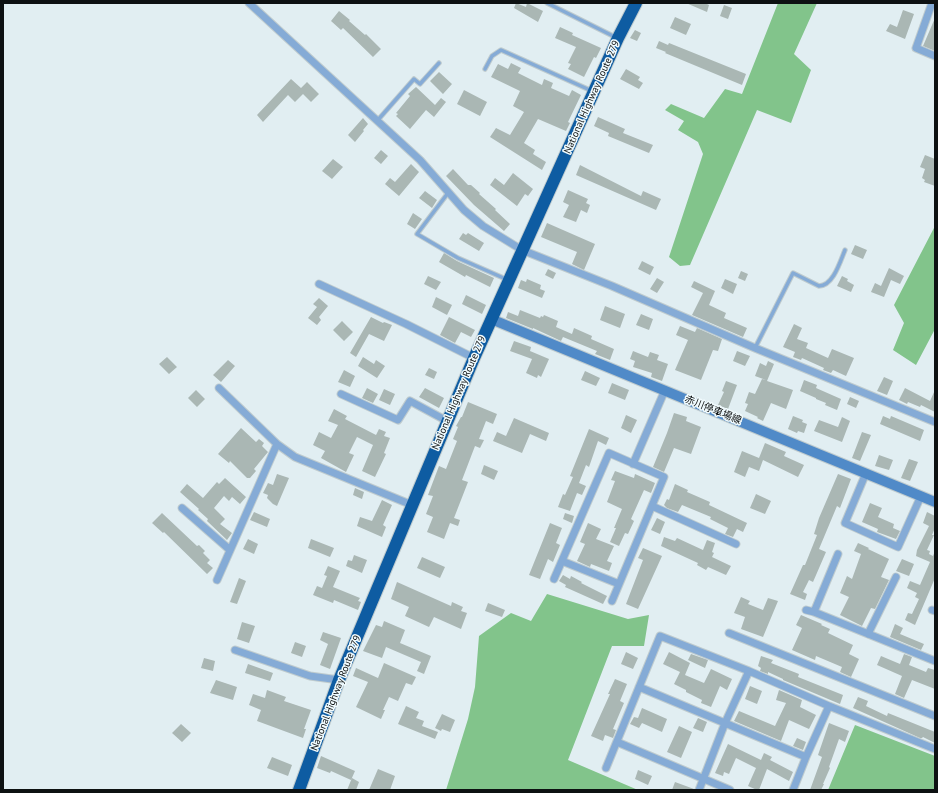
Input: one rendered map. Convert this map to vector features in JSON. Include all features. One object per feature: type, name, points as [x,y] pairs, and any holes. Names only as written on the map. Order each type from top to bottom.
[{"type":"highway","name":"National Highway Route 279","points":[[299,790],[339,680],[447,421],[522,250],[595,92],[618,38],[636,3]]},
{"type":"main road","name":"赤川停車場線","points":[[491,319],[935,502]]},
{"type":"street","points":[[249,3],[420,160],[464,210],[483,226],[522,250],[612,286],[756,348],[935,422]]},
{"type":"street","points":[[932,3],[916,48],[935,56]]},
{"type":"street","points":[[319,284],[474,358]]},
{"type":"street","points":[[219,388],[277,444],[295,456],[412,505]]},
{"type":"street","points":[[633,464],[665,390]]},
{"type":"street","points":[[341,394],[398,420],[410,401],[447,421]]},
{"type":"street","points":[[217,580],[277,444]]},
{"type":"street","points":[[554,579],[609,453],[664,477],[612,601]]},
{"type":"street","points":[[866,473],[845,523],[898,547],[921,496]]},
{"type":"street","points":[[652,506],[736,544]]},
{"type":"street","points":[[182,508],[230,550]]},
{"type":"street","points":[[814,612],[838,554]]},
{"type":"street","points":[[562,561],[619,584]]},
{"type":"street","points":[[868,634],[896,577]]},
{"type":"street","points":[[806,610],[935,661]]},
{"type":"street","points":[[729,633],[935,716]]},
{"type":"street","points":[[606,768],[660,636],[750,671],[829,706],[935,749]]},
{"type":"street","points":[[235,650],[310,676],[339,680]]},
{"type":"street","points":[[698,790],[725,723],[750,671]]},
{"type":"street","points":[[639,688],[806,757]]},
{"type":"street","points":[[793,790],[829,706]]},
{"type":"street","points":[[617,742],[703,780],[730,790]]},
{"type":"lane","points":[[547,3],[618,38]]},
{"type":"lane","points":[[485,69],[492,56],[501,50],[595,92]]},
{"type":"lane","points":[[377,121],[414,79],[420,84],[440,62]]},
{"type":"lane","points":[[449,192],[417,234],[458,258],[509,280]]},
{"type":"lane","points":[[756,348],[793,273],[819,286],[824,286],[830,282],[845,250]]},
{"type":"green space","points":[[778,3],[817,3],[794,54],[811,70],[791,123],[757,110],[690,265],[680,266],[669,257],[703,154],[698,142],[678,130],[684,121],[665,110],[671,104],[704,118],[725,89],[742,94]]},
{"type":"green space","points":[[935,226],[935,329],[916,365],[893,350],[904,323],[894,305]]},
{"type":"green space","points":[[547,594],[628,619],[649,615],[644,646],[612,646],[568,760],[638,790],[446,790],[468,719],[475,687],[479,636],[511,613],[531,621]]},
{"type":"green space","points":[[855,725],[935,756],[935,790],[828,790]]},
{"type":"building","points":[[516,3],[526,7],[527,3],[543,11],[538,22],[514,8]]},
{"type":"building","points":[[686,3],[705,3],[709,5],[707,12]]},
{"type":"building","points":[[724,5],[732,8],[728,19],[720,16]]},
{"type":"building","points":[[903,10],[914,14],[905,39],[886,31],[890,24],[897,27]]},
{"type":"building","points":[[339,11],[381,49],[373,57],[343,28],[341,30],[331,21]]},
{"type":"building","points":[[675,17],[691,24],[686,35],[670,28]]},
{"type":"building","points":[[935,18],[935,51],[923,46]]},
{"type":"building","points":[[560,27],[573,33],[572,35],[601,48],[596,58],[594,57],[584,77],[568,69],[571,64],[568,63],[576,47],[555,38]]},
{"type":"building","points":[[635,30],[641,33],[637,41],[630,38]]},
{"type":"building","points":[[659,41],[668,45],[669,43],[746,74],[742,85],[665,53],[666,52],[656,48]]},
{"type":"building","points":[[511,63],[521,68],[518,73],[542,85],[544,79],[553,83],[551,88],[569,96],[572,90],[581,95],[568,122],[570,123],[566,131],[538,119],[524,143],[535,150],[533,154],[546,162],[542,170],[490,137],[496,128],[510,135],[524,112],[513,106],[520,91],[491,77],[498,64],[508,69]]},
{"type":"building","points":[[626,69],[640,77],[638,80],[643,83],[639,89],[620,79]]},
{"type":"building","points":[[439,72],[452,84],[443,94],[430,81]]},
{"type":"building","points":[[291,79],[301,88],[307,82],[319,94],[311,102],[303,94],[295,102],[288,95],[263,122],[257,115]]},
{"type":"building","points":[[416,87],[435,105],[441,98],[446,102],[434,117],[426,110],[410,129],[396,116],[398,114],[396,113],[410,96],[408,94]]},
{"type":"building","points":[[464,90],[487,102],[480,116],[457,104]]},
{"type":"building","points":[[598,117],[625,129],[623,133],[653,145],[649,153],[608,136],[609,133],[594,126]]},
{"type":"building","points":[[363,118],[368,124],[355,142],[348,135]]},
{"type":"building","points":[[381,150],[388,156],[381,164],[374,158]]},
{"type":"building","points":[[925,155],[935,159],[935,186],[924,182],[925,180],[922,178],[925,169],[920,167]]},
{"type":"building","points":[[333,159],[343,167],[332,179],[322,171]]},
{"type":"building","points":[[411,164],[419,172],[399,196],[385,184],[390,178],[395,182]]},
{"type":"building","points":[[580,165],[641,196],[643,191],[661,199],[656,210],[576,175]]},
{"type":"building","points":[[453,169],[468,185],[471,185],[480,193],[479,194],[510,224],[504,231],[474,205],[446,176]]},
{"type":"building","points":[[513,173],[533,189],[528,196],[525,194],[517,206],[490,185],[495,178],[504,185]]},
{"type":"building","points":[[568,190],[588,199],[586,203],[590,205],[587,213],[581,210],[576,222],[563,217],[569,205],[563,202]]},
{"type":"building","points":[[425,191],[437,200],[432,208],[419,198]]},
{"type":"building","points":[[413,213],[422,219],[415,229],[407,224]]},
{"type":"building","points":[[547,223],[595,244],[584,270],[572,264],[577,252],[541,237]]},
{"type":"building","points":[[463,233],[466,235],[468,233],[484,243],[479,251],[459,239]]},
{"type":"building","points":[[855,245],[867,250],[863,259],[851,254]]},
{"type":"building","points":[[444,253],[457,261],[494,278],[490,287],[466,275],[465,277],[439,262]]},
{"type":"building","points":[[642,261],[654,267],[650,275],[638,269]]},
{"type":"building","points":[[889,268],[904,276],[900,284],[891,280],[884,297],[871,292],[875,283],[881,286]]},
{"type":"building","points":[[548,269],[556,273],[553,279],[545,275]]},
{"type":"building","points":[[741,271],[748,274],[745,281],[738,278]]},
{"type":"building","points":[[428,276],[441,282],[436,290],[424,284]]},
{"type":"building","points":[[842,276],[854,285],[851,292],[837,286]]},
{"type":"building","points":[[657,278],[664,282],[657,293],[650,289]]},
{"type":"building","points":[[527,279],[541,285],[540,289],[545,291],[542,298],[518,288],[521,280],[526,282]]},
{"type":"building","points":[[725,279],[737,284],[733,294],[721,288]]},
{"type":"building","points":[[694,281],[715,291],[709,305],[726,313],[724,318],[747,328],[743,337],[692,315],[703,293],[691,287]]},
{"type":"building","points":[[466,295],[486,305],[482,314],[462,304]]},
{"type":"building","points":[[436,297],[452,305],[447,315],[432,307]]},
{"type":"building","points":[[319,298],[328,306],[319,317],[321,320],[317,325],[308,318],[317,307],[313,304]]},
{"type":"building","points":[[605,306],[625,314],[620,328],[600,320]]},
{"type":"building","points":[[520,310],[540,318],[544,315],[558,321],[556,327],[572,334],[574,328],[592,336],[591,339],[614,349],[610,360],[595,354],[597,351],[563,337],[561,341],[506,318],[508,312],[518,316]]},
{"type":"building","points":[[641,314],[653,319],[649,330],[636,325]]},
{"type":"building","points":[[371,317],[383,323],[392,325],[384,341],[369,334],[356,357],[350,353]]},
{"type":"building","points":[[449,317],[475,330],[471,337],[461,332],[455,343],[440,335]]},
{"type":"building","points":[[342,321],[353,332],[344,341],[333,330]]},
{"type":"building","points":[[794,324],[802,328],[797,339],[808,343],[806,348],[828,358],[832,349],[854,358],[846,376],[833,370],[831,373],[823,370],[824,368],[802,358],[801,360],[793,357],[795,352],[783,347]]},
{"type":"building","points":[[680,326],[695,332],[697,328],[722,339],[718,351],[713,350],[701,380],[675,370],[688,340],[676,335]]},
{"type":"building","points":[[514,341],[531,347],[530,351],[549,359],[541,377],[538,375],[537,378],[526,373],[532,359],[510,351]]},
{"type":"building","points":[[633,351],[648,357],[650,352],[659,355],[657,360],[668,364],[662,381],[651,377],[652,373],[633,367],[635,361],[630,359]]},
{"type":"building","points":[[737,351],[750,356],[745,366],[733,361]]},
{"type":"building","points":[[167,357],[177,367],[169,374],[159,364]]},
{"type":"building","points":[[363,357],[374,364],[376,360],[385,366],[377,378],[358,366]]},
{"type":"building","points":[[228,360],[235,366],[221,382],[213,375]]},
{"type":"building","points":[[768,361],[774,364],[767,381],[793,390],[786,409],[771,403],[763,421],[745,411],[748,404],[745,403],[749,392],[755,394],[762,379],[766,380],[755,376],[760,363],[766,366]]},
{"type":"building","points":[[429,368],[437,372],[434,379],[425,375]]},
{"type":"building","points":[[344,370],[355,376],[350,387],[338,382]]},
{"type":"building","points":[[585,371],[600,378],[596,386],[581,380]]},
{"type":"building","points":[[884,377],[893,381],[887,395],[877,391]]},
{"type":"building","points":[[804,380],[817,385],[816,388],[841,399],[837,410],[825,405],[826,403],[800,391]]},
{"type":"building","points":[[726,381],[737,385],[728,409],[718,405],[724,392],[722,391]]},
{"type":"building","points":[[612,383],[629,390],[625,400],[608,393]]},
{"type":"building","points":[[367,388],[378,394],[373,403],[362,398]]},
{"type":"building","points":[[425,388],[444,398],[439,408],[419,397]]},
{"type":"building","points":[[905,388],[930,401],[935,390],[935,412],[921,405],[920,407],[908,402],[907,404],[899,400]]},
{"type":"building","points":[[384,389],[395,394],[390,405],[379,400]]},
{"type":"building","points":[[196,390],[205,399],[197,407],[188,398]]},
{"type":"building","points":[[850,397],[859,401],[856,408],[847,404]]},
{"type":"building","points":[[468,402],[497,414],[493,424],[486,421],[479,439],[484,440],[480,448],[475,446],[462,480],[468,482],[454,518],[460,520],[458,526],[450,523],[444,539],[427,532],[433,517],[426,514],[433,496],[428,495],[439,466],[446,469],[457,441],[453,439],[458,427],[456,426],[462,417]]},
{"type":"building","points":[[334,409],[347,416],[345,419],[376,435],[379,429],[386,432],[384,436],[390,438],[384,453],[386,454],[375,477],[362,471],[373,445],[357,437],[349,453],[354,455],[346,472],[321,458],[325,451],[313,445],[319,432],[331,438],[338,425],[328,421]]},
{"type":"building","points":[[674,413],[687,417],[686,421],[701,427],[691,454],[674,448],[664,472],[653,467]]},
{"type":"building","points":[[626,415],[637,420],[631,433],[621,428]]},
{"type":"building","points":[[793,416],[803,420],[802,422],[807,424],[804,433],[798,431],[797,433],[788,429]]},
{"type":"building","points":[[883,416],[890,419],[891,416],[924,430],[920,441],[880,424]]},
{"type":"building","points":[[842,417],[850,421],[842,442],[814,431],[819,420],[838,427]]},
{"type":"building","points":[[514,418],[549,433],[546,441],[530,434],[522,453],[493,441],[497,432],[506,436]]},
{"type":"building","points":[[241,428],[256,442],[259,439],[264,443],[262,446],[268,452],[254,469],[256,471],[250,478],[247,478],[230,461],[229,463],[218,454]]},
{"type":"building","points":[[589,429],[609,438],[606,445],[598,441],[589,467],[586,465],[579,483],[586,486],[582,495],[577,493],[570,511],[558,507],[563,494],[565,495],[573,477],[570,476]]},
{"type":"building","points":[[862,432],[871,435],[860,461],[852,458]]},
{"type":"building","points":[[765,443],[786,452],[784,456],[804,465],[798,477],[763,460],[759,471],[749,467],[745,477],[734,472],[742,451],[759,458]]},
{"type":"building","points":[[879,455],[893,460],[889,470],[875,466]]},
{"type":"building","points":[[909,459],[918,462],[910,481],[901,478]]},
{"type":"building","points":[[484,465],[498,471],[494,480],[481,474]]},
{"type":"building","points":[[615,471],[634,478],[635,474],[655,483],[651,493],[644,490],[631,519],[634,521],[628,534],[625,533],[619,546],[610,542],[622,509],[607,502],[615,481],[611,480]]},
{"type":"building","points":[[277,474],[289,478],[277,506],[267,498],[268,495],[263,493],[268,483],[273,485]]},
{"type":"building","points":[[838,474],[851,479],[840,508],[837,506],[819,549],[826,552],[813,582],[809,580],[803,592],[807,594],[805,600],[790,594],[803,565],[805,565],[817,535],[814,534],[819,518]]},
{"type":"building","points":[[225,478],[246,497],[240,504],[232,497],[229,501],[224,496],[214,508],[225,519],[220,524],[232,533],[227,540],[207,521],[208,519],[198,510],[199,509],[180,492],[187,484],[203,498],[217,482],[219,484]]},
{"type":"building","points":[[675,484],[688,490],[687,492],[710,502],[709,505],[747,523],[743,532],[737,529],[733,537],[725,534],[728,528],[710,519],[711,517],[682,505],[678,512],[667,508],[664,505],[667,499],[669,500]]},
{"type":"building","points":[[355,488],[364,492],[362,499],[353,495]]},
{"type":"building","points":[[756,494],[771,501],[765,514],[750,508]]},
{"type":"building","points":[[382,500],[392,505],[383,525],[386,527],[382,537],[357,526],[360,517],[372,521]]},
{"type":"building","points":[[870,503],[882,508],[878,517],[894,524],[893,528],[900,531],[896,539],[877,532],[878,529],[862,522]]},
{"type":"building","points":[[254,512],[270,519],[267,527],[250,520]]},
{"type":"building","points":[[927,512],[935,516],[935,528],[932,535],[934,535],[927,550],[930,551],[929,554],[933,556],[935,551],[935,578],[915,625],[905,620],[908,613],[912,614],[919,599],[915,597],[917,593],[907,588],[910,581],[920,585],[930,562],[916,556],[917,550],[929,526],[923,523]]},
{"type":"building","points":[[162,513],[197,546],[199,545],[205,551],[203,553],[210,560],[207,563],[213,568],[207,574],[164,532],[163,533],[152,523]]},
{"type":"building","points":[[565,513],[574,516],[572,523],[563,519]]},
{"type":"building","points":[[657,518],[665,522],[660,534],[651,530]]},
{"type":"building","points":[[550,523],[562,528],[556,543],[560,545],[553,562],[548,559],[540,579],[529,575]]},
{"type":"building","points":[[588,523],[601,529],[596,539],[614,546],[607,561],[612,563],[609,571],[591,564],[590,567],[577,561],[585,544],[580,542]]},
{"type":"building","points":[[664,537],[675,541],[677,538],[703,550],[707,540],[715,543],[712,557],[731,566],[726,575],[708,567],[706,570],[697,565],[698,563],[661,546]]},
{"type":"building","points":[[248,539],[258,544],[254,554],[243,549]]},
{"type":"building","points":[[311,539],[334,548],[330,557],[308,548]]},
{"type":"building","points":[[858,543],[889,559],[881,577],[889,580],[875,609],[871,608],[862,626],[840,615],[849,597],[840,593],[847,576],[852,579],[861,554],[854,551]]},
{"type":"building","points":[[643,548],[662,556],[638,609],[626,604],[643,560],[638,558]]},
{"type":"building","points":[[354,555],[367,560],[362,573],[346,566],[348,560],[352,561]]},
{"type":"building","points":[[422,557],[445,567],[440,578],[417,568]]},
{"type":"building","points":[[902,559],[914,564],[909,576],[896,571]]},
{"type":"building","points":[[328,566],[340,571],[333,587],[360,598],[358,601],[361,602],[358,610],[334,600],[333,603],[313,595],[317,586],[322,588],[327,576],[324,575]]},
{"type":"building","points":[[563,575],[570,579],[571,576],[582,582],[581,583],[607,596],[603,604],[565,587],[566,585],[559,581]]},
{"type":"building","points":[[239,578],[246,581],[237,604],[230,602]]},
{"type":"building","points":[[397,582],[451,606],[452,602],[463,607],[461,611],[467,613],[461,629],[434,617],[429,627],[405,616],[409,607],[391,599]]},
{"type":"building","points":[[741,597],[750,601],[748,604],[763,610],[768,598],[778,601],[763,637],[741,629],[745,617],[734,613]]},
{"type":"building","points":[[488,603],[505,610],[502,617],[485,611]]},
{"type":"building","points":[[801,615],[822,624],[821,625],[830,629],[828,633],[853,645],[849,654],[859,659],[851,677],[840,672],[842,667],[816,656],[815,660],[792,650],[802,628],[796,625]]},
{"type":"building","points":[[384,621],[405,630],[400,643],[431,656],[424,674],[417,671],[421,662],[386,647],[382,658],[363,651],[376,625],[382,627]]},
{"type":"building","points":[[242,622],[255,626],[249,643],[237,639]]},
{"type":"building","points":[[895,624],[903,628],[900,634],[924,644],[921,650],[890,637]]},
{"type":"building","points":[[323,632],[341,638],[330,669],[320,665],[328,644],[320,640]]},
{"type":"building","points":[[295,642],[306,646],[302,657],[291,653]]},
{"type":"building","points":[[626,652],[638,658],[633,669],[621,664]]},
{"type":"building","points":[[669,652],[690,663],[685,675],[704,683],[711,669],[732,679],[727,690],[720,686],[711,707],[701,703],[702,700],[674,684],[680,672],[663,664]]},
{"type":"building","points":[[691,654],[708,660],[705,668],[688,660]]},
{"type":"building","points":[[904,654],[912,657],[909,665],[926,672],[928,668],[935,670],[935,689],[912,680],[904,698],[895,694],[902,676],[877,665],[881,656],[900,664]]},
{"type":"building","points":[[761,656],[773,660],[771,663],[799,674],[798,677],[843,695],[840,704],[783,680],[768,672],[768,674],[760,671],[761,668],[758,666]]},
{"type":"building","points":[[204,658],[215,661],[213,671],[201,668]]},
{"type":"building","points":[[384,663],[416,677],[412,685],[406,683],[398,701],[389,697],[381,719],[356,707],[368,682],[353,676],[356,668],[378,678]]},
{"type":"building","points":[[248,664],[273,673],[270,681],[245,673]]},
{"type":"building","points":[[615,679],[627,684],[620,701],[624,703],[613,729],[616,730],[613,738],[605,735],[603,741],[591,736],[610,694],[608,694]]},
{"type":"building","points":[[216,680],[237,687],[233,700],[210,693]]},
{"type":"building","points":[[750,686],[762,691],[757,704],[745,699]]},
{"type":"building","points":[[267,690],[286,697],[284,701],[311,710],[304,729],[306,729],[303,738],[257,721],[261,710],[249,705],[253,694],[265,698]]},
{"type":"building","points":[[779,690],[802,700],[800,707],[816,715],[809,729],[789,720],[781,741],[734,721],[739,711],[775,726],[786,703],[776,700]]},
{"type":"building","points":[[858,697],[868,701],[866,706],[887,716],[888,713],[935,732],[935,743],[923,737],[920,738],[853,708]]},
{"type":"building","points":[[406,706],[419,712],[416,718],[424,721],[422,726],[438,732],[435,739],[398,724]]},
{"type":"building","points":[[642,708],[667,719],[662,732],[642,723],[639,728],[630,724],[634,717],[638,718]]},
{"type":"building","points":[[442,714],[455,720],[450,732],[442,729],[441,731],[435,728]]},
{"type":"building","points":[[698,718],[707,722],[703,732],[693,728]]},
{"type":"building","points":[[829,723],[849,731],[845,742],[839,739],[821,790],[810,790],[822,757],[818,755]]},
{"type":"building","points":[[181,724],[191,733],[182,742],[172,733]]},
{"type":"building","points":[[679,726],[692,732],[681,758],[667,752]]},
{"type":"building","points":[[797,738],[806,742],[803,750],[793,746]]},
{"type":"building","points":[[728,744],[761,760],[764,753],[772,757],[770,760],[793,772],[789,781],[767,769],[759,790],[757,790],[748,786],[756,768],[736,758],[729,774],[724,772],[723,776],[715,773]]},
{"type":"building","points":[[321,756],[355,771],[351,780],[331,771],[330,773],[317,768]]},
{"type":"building","points":[[272,757],[292,765],[288,776],[267,768]]},
{"type":"building","points":[[378,769],[395,776],[390,790],[369,790]]},
{"type":"building","points":[[638,770],[652,776],[648,785],[635,779]]},
{"type":"building","points":[[352,778],[359,782],[356,790],[347,790]]},
{"type":"building","points":[[675,782],[694,789],[694,790],[672,790]]}]
